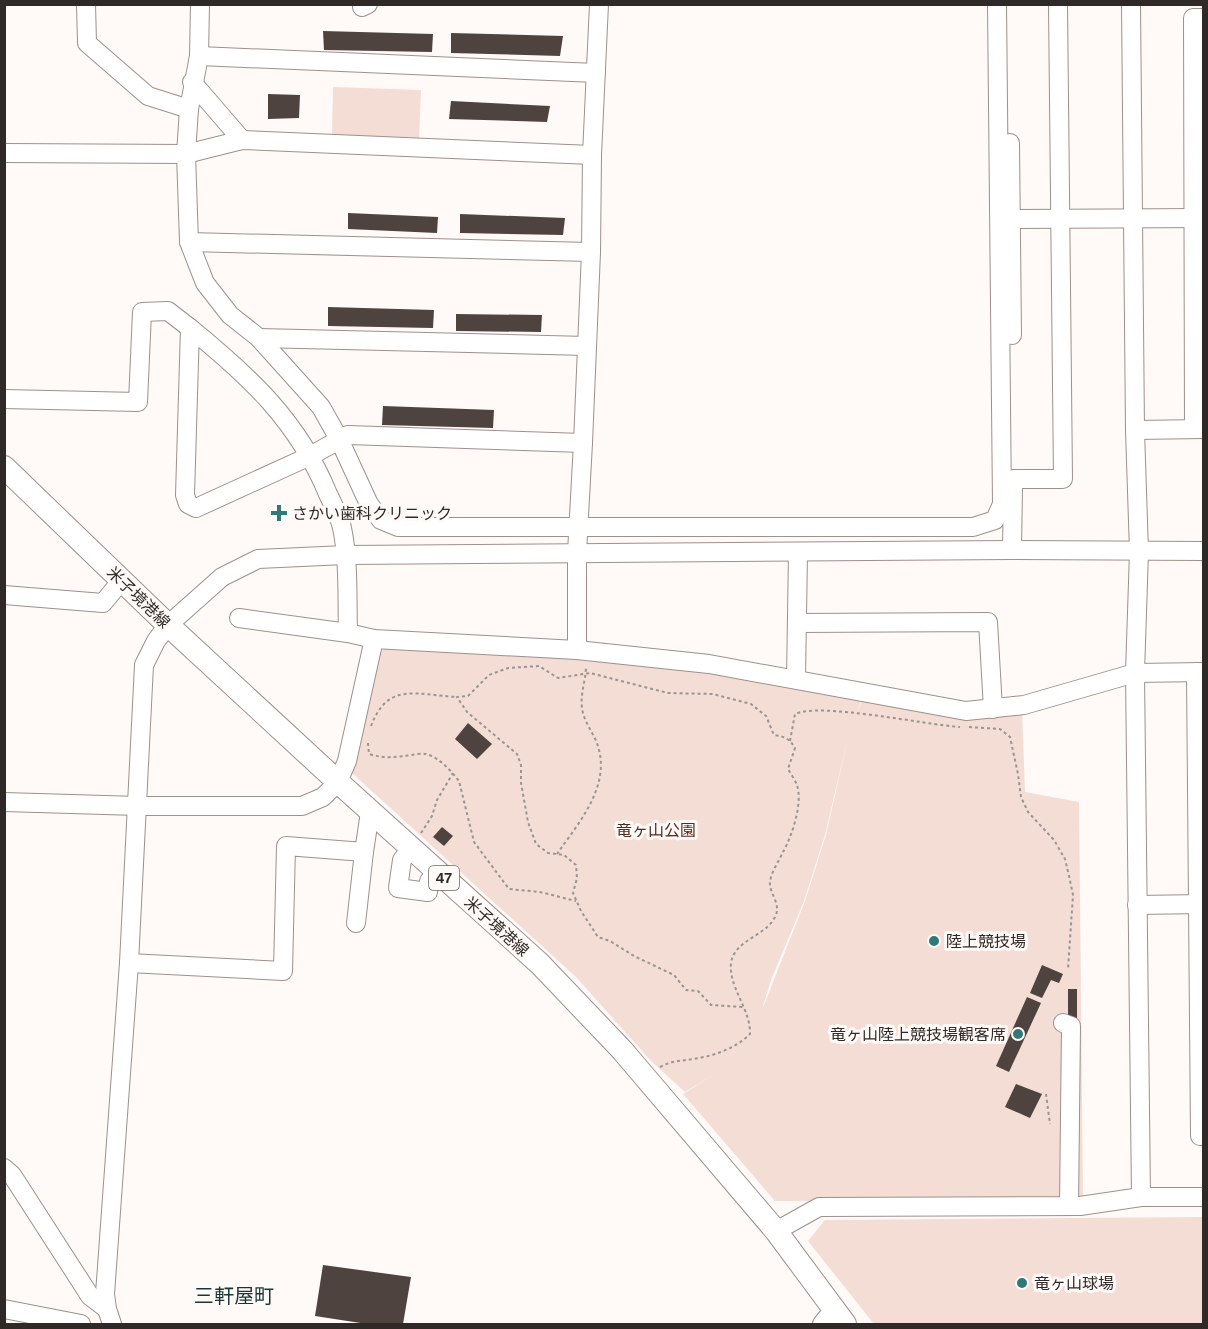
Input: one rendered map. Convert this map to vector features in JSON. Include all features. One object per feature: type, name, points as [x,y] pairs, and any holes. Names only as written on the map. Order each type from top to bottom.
[{"type":"main road","name":"米子境港線","points":[[4,467],[168,626],[370,812],[414,843],[438,873],[540,964],[622,1050],[776,1231],[833,1320]]},
{"type":"street","points":[[86,4],[87,43],[148,96],[189,110]]},
{"type":"street","points":[[200,4],[199,56],[192,82],[186,154],[189,242],[206,283],[230,315],[259,338],[321,407],[369,504],[381,520],[398,527],[973,527],[995,520],[1002,504],[997,4]]},
{"type":"street","points":[[582,651],[577,553],[591,252],[592,155],[599,4]]},
{"type":"street","points":[[1008,4],[1012,550]]},
{"type":"street","points":[[1013,479],[1063,479],[1058,4]]},
{"type":"street","points":[[1131,4],[1134,430],[1139,552],[1135,673],[1142,1197]]},
{"type":"street","points":[[1134,430],[1199,429],[1198,218],[1193,18],[1203,18]]},
{"type":"street","points":[[199,56],[596,73]]},
{"type":"street","points":[[192,82],[243,140]]},
{"type":"street","points":[[4,153],[186,154],[243,140],[592,155]]},
{"type":"street","points":[[1011,219],[1198,218]]},
{"type":"street","points":[[189,242],[591,252]]},
{"type":"street","points":[[4,399],[138,402],[142,312],[168,311],[238,368],[273,404],[310,456],[342,527],[348,633]]},
{"type":"street","points":[[190,328],[185,495],[188,504],[196,508],[310,456],[348,435],[583,443]]},
{"type":"street","points":[[259,338],[587,346]]},
{"type":"street","points":[[110,1317],[105,1294],[129,963],[144,665],[156,641],[168,626],[222,577],[258,559],[345,555],[1012,550],[1203,551]]},
{"type":"street","points":[[796,679],[798,552]]},
{"type":"street","points":[[4,595],[103,603],[122,580]]},
{"type":"street","points":[[238,618],[348,633],[374,639],[582,651],[709,664],[966,711],[1024,705],[1135,673],[1200,672],[1200,1136],[1203,1136]]},
{"type":"street","points":[[797,623],[988,622],[993,709]]},
{"type":"street","points":[[4,802],[138,806],[302,806],[323,798],[338,782],[347,761],[374,639]]},
{"type":"street","points":[[356,923],[370,812]]},
{"type":"street","points":[[414,843],[402,860],[398,888],[428,892],[429,881],[438,873]]},
{"type":"street","points":[[129,963],[283,971],[286,846],[364,852]]},
{"type":"street","points":[[1137,905],[1201,904]]},
{"type":"street","points":[[1063,1023],[1071,1026],[1069,1206]]},
{"type":"street","points":[[4,1168],[12,1175],[90,1296],[110,1317]]},
{"type":"street","points":[[776,1231],[819,1207],[1069,1206],[1142,1197],[1203,1197]]},
{"type":"street","points":[[4,1309],[81,1324]]},
{"type":"path","points":[[557,855],[593,799],[600,773],[599,750],[586,725],[582,708],[581,697],[586,673],[582,651]]},
{"type":"path","points":[[370,733],[377,710],[393,696],[405,694],[468,696],[489,675],[508,668],[539,666],[558,678],[586,673],[668,693],[712,694],[751,704],[765,716],[774,735],[784,736],[790,741],[795,748],[788,769],[797,786],[798,804],[791,838],[770,881],[777,906],[775,917],[767,926],[742,944],[731,961],[731,970],[749,1018],[750,1034],[740,1043],[717,1053],[667,1063],[645,1077]]},
{"type":"path","points":[[457,697],[467,712],[517,754],[521,765],[521,783],[528,822],[536,844],[548,853],[564,855],[576,865],[577,878],[573,893],[598,937],[674,975],[686,990],[698,991],[711,1005],[743,1007]]},
{"type":"path","points":[[790,741],[795,714],[801,711],[836,711],[940,726],[1000,729],[1010,737],[1021,797],[1028,812],[1054,840],[1065,859],[1073,895],[1068,969]]},
{"type":"path","points":[[368,739],[369,754],[388,758],[426,754],[435,758],[453,773],[459,781],[474,842],[509,890],[540,892],[577,901]]},
{"type":"path","points":[[414,843],[428,826],[437,800],[453,773]]},
{"type":"path","points":[[1046,1094],[1050,1124]]},
{"type":"green space","points":[[333,87],[421,90],[419,140],[332,137]]},
{"type":"green space","name":"竜ヶ山公園","points":[[389,646],[574,657],[720,671],[862,698],[857,712],[864,696],[1022,709],[1025,792],[1079,802],[1083,1200],[775,1201],[683,1094],[716,1073],[685,1092],[651,1061],[576,977],[352,773],[378,653]],"holes":[[[849,733],[826,835],[805,901],[762,1010],[771,980],[804,901],[825,835]]]},
{"type":"green space","name":"竜ヶ山球場","points":[[1203,1217],[1203,1324],[874,1324],[808,1241],[825,1220]]},
{"type":"building","points":[[323,31],[433,34],[432,52],[324,50]]},
{"type":"building","points":[[451,33],[563,36],[560,56],[451,53]]},
{"type":"building","points":[[268,94],[300,95],[299,118],[268,119]]},
{"type":"building","points":[[451,101],[550,106],[547,122],[449,119]]},
{"type":"building","points":[[348,213],[438,217],[437,233],[348,229]]},
{"type":"building","points":[[460,214],[565,218],[563,235],[460,233]]},
{"type":"building","points":[[328,307],[434,310],[433,328],[328,326]]},
{"type":"building","points":[[456,314],[542,315],[541,332],[456,331]]},
{"type":"building","points":[[383,406],[494,410],[493,428],[382,425]]},
{"type":"building","points":[[468,723],[492,744],[477,759],[455,739]]},
{"type":"building","points":[[442,827],[453,836],[444,846],[433,837]]},
{"type":"building","points":[[1042,965],[1063,974],[1059,983],[1051,980],[1042,998],[1030,993]]},
{"type":"building","points":[[1068,989],[1077,989],[1077,1018],[1068,1017]]},
{"type":"building","name":"竜ヶ山陸上競技場観客席","points":[[1027,997],[1041,1003],[1009,1072],[996,1066]]},
{"type":"building","points":[[1016,1084],[1042,1094],[1030,1118],[1005,1107]]},
{"type":"building","points":[[323,1265],[411,1277],[403,1324],[367,1324],[315,1316]]},
{"type":"place","name":"さかい歯科クリニック","points":[[279,513]]},
{"type":"place","name":"陸上競技場","points":[[934,941]]},
{"type":"place","name":"竜ヶ山陸上競技場観客席","points":[[1018,1034]]},
{"type":"place","name":"竜ヶ山球場","points":[[1022,1283]]},
{"type":"district","name":"三軒屋町","points":[[234,1296]]}]
